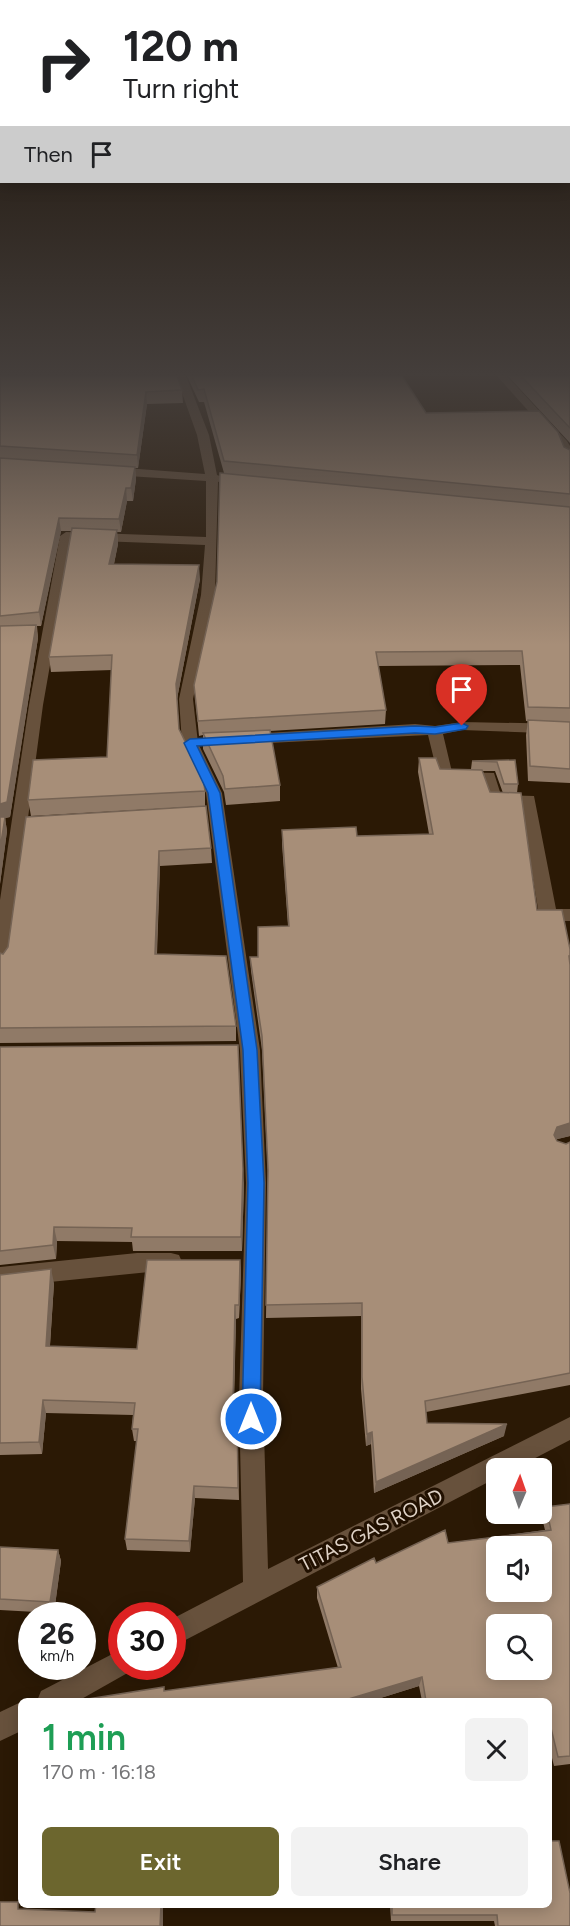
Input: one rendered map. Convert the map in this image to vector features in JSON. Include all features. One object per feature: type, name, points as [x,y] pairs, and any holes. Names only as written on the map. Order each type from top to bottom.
[{"type":"street","points":[[209,466],[212,478],[212,541],[208,595],[186,699],[196,742],[214,793],[250,1050],[256,1183],[251,1410],[256,1588]]},
{"type":"street","points":[[94,470],[236,480]]},
{"type":"street","points":[[0,961],[25,824],[44,632],[66,536],[212,541]]},
{"type":"street","points":[[237,740],[415,729],[435,731],[462,726],[570,729]]},
{"type":"street","points":[[435,731],[445,777],[488,776],[495,800],[528,800],[548,915],[570,915]]},
{"type":"street","points":[[195,813],[217,813]]},
{"type":"street","points":[[0,824],[25,824]]},
{"type":"street","points":[[227,1051],[250,1050]]},
{"type":"street","points":[[0,1277],[137,1262],[196,1262]]},
{"type":"street","points":[[231,1262],[254,1262]]},
{"type":"street","name":"TITAS GAS ROAD","points":[[186,1626],[256,1588],[570,1428]]},
{"type":"street","points":[[56,1698],[108,1670]]},
{"type":"street","points":[[0,1727],[18,1718]]},
{"type":"building","points":[[0,466],[135,467],[131,488],[126,488],[119,519],[59,518],[39,612],[0,616]]},
{"type":"building","points":[[275,466],[570,466],[570,494]]},
{"type":"building","points":[[220,473],[570,507],[570,708],[528,707],[522,651],[376,652],[386,710],[198,721],[194,685],[217,582]]},
{"type":"building","points":[[72,528],[117,530],[109,564],[199,565],[176,684],[179,729],[203,778],[205,791],[28,800],[33,760],[107,757],[112,655],[49,657]]},
{"type":"building","points":[[36,625],[7,802],[0,804],[0,626]]},
{"type":"building","points":[[528,720],[570,722],[570,769],[530,766]]},
{"type":"building","points":[[270,730],[280,785],[225,789],[223,776],[203,733]]},
{"type":"building","points":[[419,758],[436,758],[440,769],[482,770],[490,792],[521,793],[537,910],[562,910],[570,949],[570,1123],[557,1127],[554,1135],[557,1141],[566,1144],[570,1142],[570,1373],[425,1401],[427,1423],[507,1424],[376,1482],[372,1432],[367,1434],[362,1377],[362,1303],[266,1305],[268,1170],[262,1036],[250,957],[258,957],[258,927],[289,926],[282,830],[356,827],[357,836],[433,834]]},
{"type":"building","points":[[515,760],[518,784],[504,784],[497,762],[472,761]]},
{"type":"building","points":[[206,806],[211,848],[159,851],[155,954],[226,956],[236,1026],[0,1028],[0,953],[3,954],[8,947],[26,817]]},
{"type":"building","points":[[0,817],[5,817],[0,849]]},
{"type":"building","points":[[238,1045],[243,1169],[241,1237],[131,1237],[132,1228],[54,1227],[53,1245],[0,1251],[0,1047]]},
{"type":"building","points":[[147,1260],[240,1260],[239,1305],[235,1305],[233,1406],[237,1406],[238,1488],[194,1486],[189,1541],[125,1539],[138,1429],[132,1429],[135,1403],[43,1400],[39,1442],[0,1443],[0,1275],[51,1269],[46,1346],[137,1349]]},
{"type":"building","points":[[570,1504],[570,1756],[558,1757],[552,1732],[552,1698],[426,1698],[422,1677],[352,1698],[94,1698],[164,1687],[164,1691],[341,1667],[317,1587],[374,1558],[376,1563],[445,1530],[448,1543],[486,1538],[486,1602],[552,1602],[552,1536],[503,1536],[551,1530],[552,1506]]},
{"type":"building","points":[[0,1547],[58,1550],[50,1602],[0,1599]]},
{"type":"building","points":[[552,1841],[559,1841],[570,1893],[570,1926],[498,1926],[497,1915],[392,1915],[392,1908],[552,1908]]},
{"type":"building","points":[[0,1902],[18,1902],[18,1909],[95,1912],[96,1908],[161,1908],[160,1926],[0,1926]]},
{"type":"route","points":[[251,1419],[256,1183],[250,1050],[214,793],[190,743],[415,729],[435,731],[462,726]]}]
